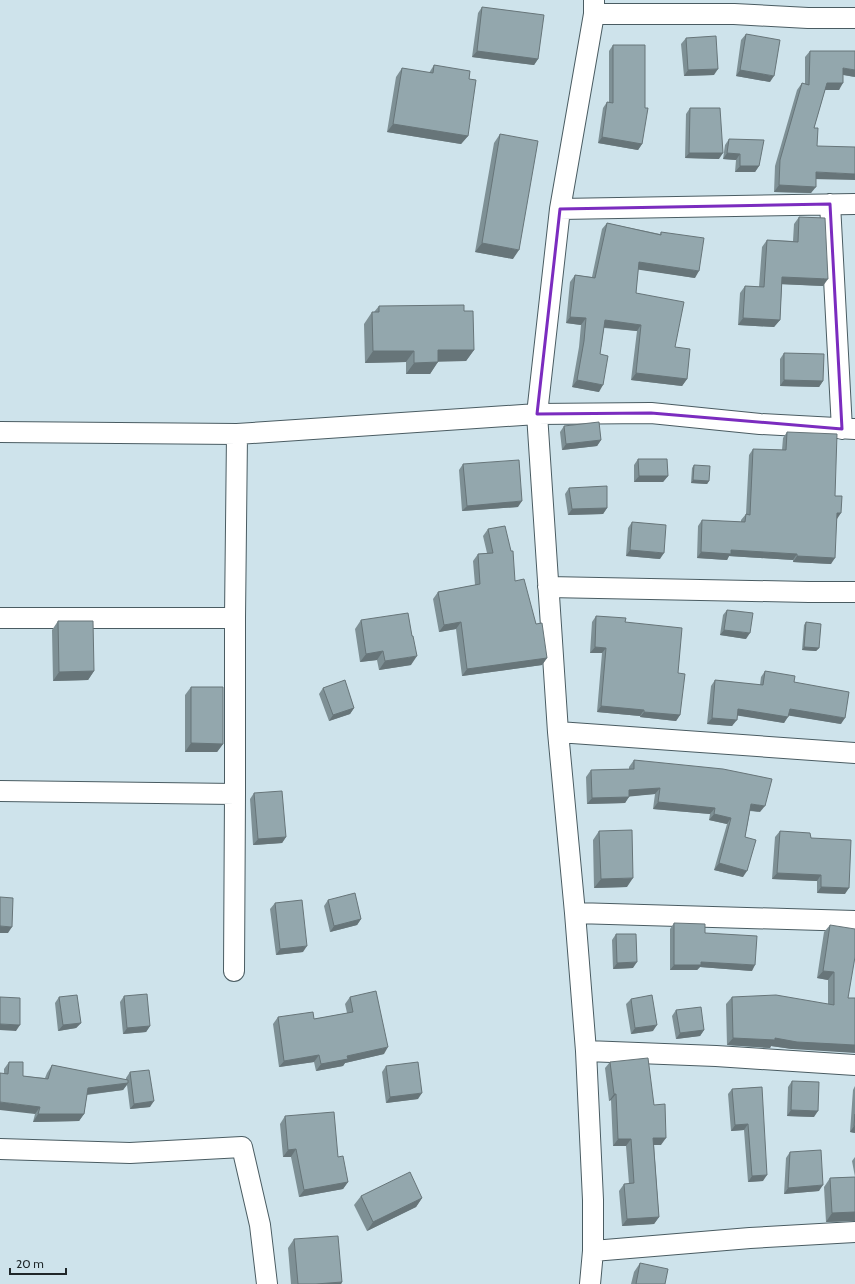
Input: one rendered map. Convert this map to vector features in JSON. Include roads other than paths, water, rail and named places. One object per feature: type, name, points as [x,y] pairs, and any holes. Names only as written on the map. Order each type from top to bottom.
[{"type":"street","points":[[590,1284],[593,1251],[593,1200],[586,1051],[558,732],[537,414],[560,209],[594,7],[735,7],[808,18],[855,18]]},
{"type":"street","points":[[0,432],[237,434],[537,414],[651,413],[760,424],[848,429],[830,204]]},
{"type":"street","points":[[560,209],[855,204]]},
{"type":"street","points":[[234,970],[237,434]]},
{"type":"street","points":[[548,587],[855,592]]},
{"type":"street","points":[[0,618],[235,618]]},
{"type":"street","points":[[558,732],[855,753]]},
{"type":"street","points":[[0,791],[235,794]]},
{"type":"street","points":[[575,913],[855,921]]},
{"type":"street","points":[[586,1051],[716,1056],[855,1065]]},
{"type":"street","points":[[0,1149],[130,1153],[242,1147],[260,1225],[267,1284]]},
{"type":"street","points":[[593,1251],[750,1238],[855,1232]]}]
